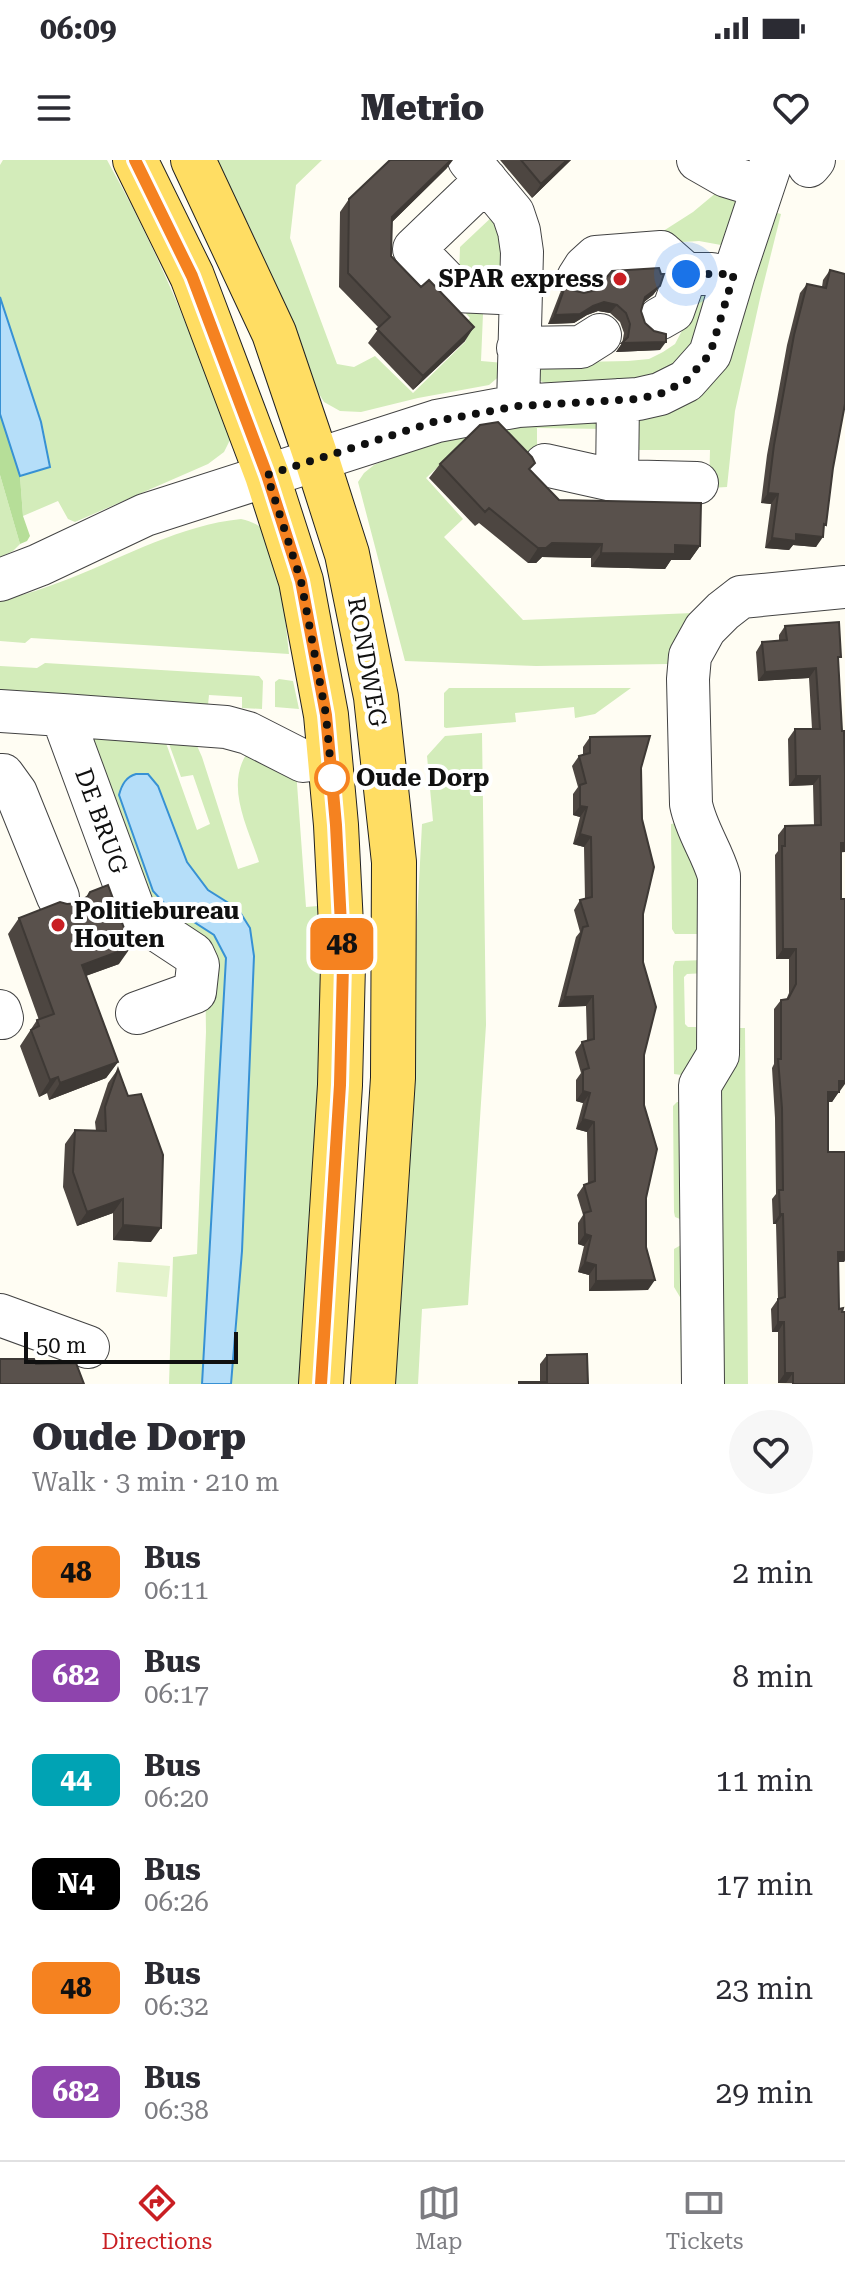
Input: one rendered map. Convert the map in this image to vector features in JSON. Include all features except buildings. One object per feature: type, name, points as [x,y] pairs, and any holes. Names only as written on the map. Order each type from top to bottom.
[{"type":"main road","name":"RONDWEG","points":[[135,160],[192,276],[267,475],[301,581],[326,715],[343,965],[340,1085],[321,1384]]},
{"type":"main road","name":"RONDWEG","points":[[193,160],[274,333],[347,554],[376,697],[394,862],[393,1078],[373,1384]]},
{"type":"street","points":[[698,160],[726,176],[789,168]]},
{"type":"street","points":[[0,580],[145,515],[437,421],[518,406],[638,399],[660,394],[686,381],[710,354],[734,274],[789,168]]},
{"type":"street","points":[[518,406],[558,340],[520,294],[522,252],[513,213],[476,169],[414,249],[455,291],[520,294]]},
{"type":"street","points":[[578,278],[596,257],[661,252],[686,274],[734,274]]},
{"type":"street","points":[[659,319],[673,311],[686,274]]},
{"type":"street","points":[[617,481],[618,400]]},
{"type":"street","points":[[545,465],[617,481],[697,483]]},
{"type":"street","points":[[703,1384],[700,1085],[718,1055],[719,876],[714,855],[695,822],[691,804],[690,656],[705,629],[741,597],[845,587]]},
{"type":"street","points":[[0,711],[226,727],[248,733],[303,761],[330,758]]},
{"type":"street","name":"DE BRUG","points":[[62,715],[135,913],[193,954],[198,965],[195,992],[137,1013]]},
{"type":"street","points":[[0,775],[16,793],[58,897]]},
{"type":"street","points":[[0,1315],[88,1347]]},
{"type":"green space","points":[[3,160],[107,160],[143,228],[174,297],[230,440],[224,452],[208,464],[75,522],[68,519],[58,501],[23,516],[20,476],[50,467],[41,422],[0,297],[0,165]]},
{"type":"green space","points":[[217,160],[322,160],[296,185],[290,238],[337,364],[354,367],[375,356],[413,393],[466,341],[458,331],[470,318],[462,309],[508,314],[483,314],[481,361],[504,363],[502,374],[489,385],[361,412],[340,411],[324,402],[313,384],[293,325],[253,234]]},
{"type":"green space","points":[[717,192],[745,200],[728,244],[699,241],[667,243],[657,235],[693,212]]},
{"type":"green space","points":[[767,210],[781,214],[735,411],[727,487],[709,488],[710,450],[635,450],[632,415],[663,407]]},
{"type":"green space","points":[[495,214],[508,272],[459,274],[460,247]]},
{"type":"green space","points":[[711,277],[690,356],[652,380],[547,384],[538,380],[532,363],[628,361],[649,359],[663,352],[675,344],[686,323],[697,281]]},
{"type":"green space","points":[[589,409],[604,429],[537,428],[537,451],[527,451],[480,428],[426,478],[463,519],[444,537],[523,620],[693,613],[668,664],[536,666],[405,661],[358,482],[364,473],[374,465],[474,421]]},
{"type":"green space","points":[[0,414],[20,476],[23,516],[30,536],[20,544],[0,475]]},
{"type":"green space","points":[[0,475],[20,544],[0,557]]},
{"type":"green space","points":[[241,519],[262,528],[277,544],[289,654],[31,638],[25,643],[0,641],[0,601],[62,581],[154,542],[219,522]]},
{"type":"green space","points":[[45,663],[259,676],[263,681],[262,709],[242,708],[242,697],[209,695],[207,715],[0,700],[0,666],[37,668]]},
{"type":"green space","points":[[279,679],[293,681],[299,709],[275,707],[275,682]]},
{"type":"green space","points":[[449,688],[631,688],[595,714],[575,718],[574,707],[515,713],[516,722],[446,728],[444,693]]},
{"type":"green space","points":[[75,724],[161,729],[197,830],[210,824],[193,775],[181,777],[164,730],[194,739],[238,869],[259,862],[238,793],[238,779],[247,753],[296,770],[306,907],[318,906],[330,1033],[309,1384],[231,1384],[242,1251],[254,956],[250,928],[238,909],[208,890],[187,862],[158,786],[129,776],[119,795],[163,902],[214,935],[226,958],[202,1384],[169,1384],[173,1257],[197,1254],[206,1032],[205,962],[146,916]]},
{"type":"green space","points":[[482,733],[486,1025],[468,1305],[422,1309],[418,1384],[391,1384],[422,824],[433,821],[427,756],[445,736]]},
{"type":"green space","points":[[678,823],[702,856],[706,934],[675,934],[672,929],[671,824]]},
{"type":"green space","points":[[707,960],[706,973],[687,974],[684,977],[685,1024],[696,1027],[697,1040],[708,1041],[689,1076],[674,1074],[673,966],[675,961]]},
{"type":"green space","points":[[731,1028],[745,1028],[748,1384],[714,1384],[711,1095]]},
{"type":"green space","points":[[677,1102],[687,1102],[688,1219],[675,1217],[674,1212],[673,1106]]},
{"type":"green space","points":[[681,1245],[692,1384],[681,1384],[680,1297],[674,1287],[674,1249]]},
{"type":"green space","points":[[118,1262],[170,1266],[167,1297],[116,1292]]},
{"type":"water","points":[[0,297],[41,422],[50,467],[20,476],[0,414]]},
{"type":"water","points":[[136,774],[148,774],[158,786],[187,862],[208,890],[238,909],[250,928],[254,956],[242,1251],[231,1384],[202,1384],[226,958],[214,935],[163,902],[153,891],[119,795],[125,782]]},
{"type":"bus line","name":"48","points":[[135,160],[192,276],[267,475],[301,581],[326,715],[336,825],[343,965],[340,1085],[321,1384]]},
{"type":"place","name":"SPAR express","points":[[620,279]]},
{"type":"place","name":"Oude Dorp","points":[[332,778]]},
{"type":"place","name":"Politiebureau Houten","points":[[58,925]]},
{"type":"route","points":[[332,778],[326,715],[301,581],[267,475],[437,421],[518,406],[638,399],[660,394],[686,381],[710,354],[734,274],[686,274]]}]
